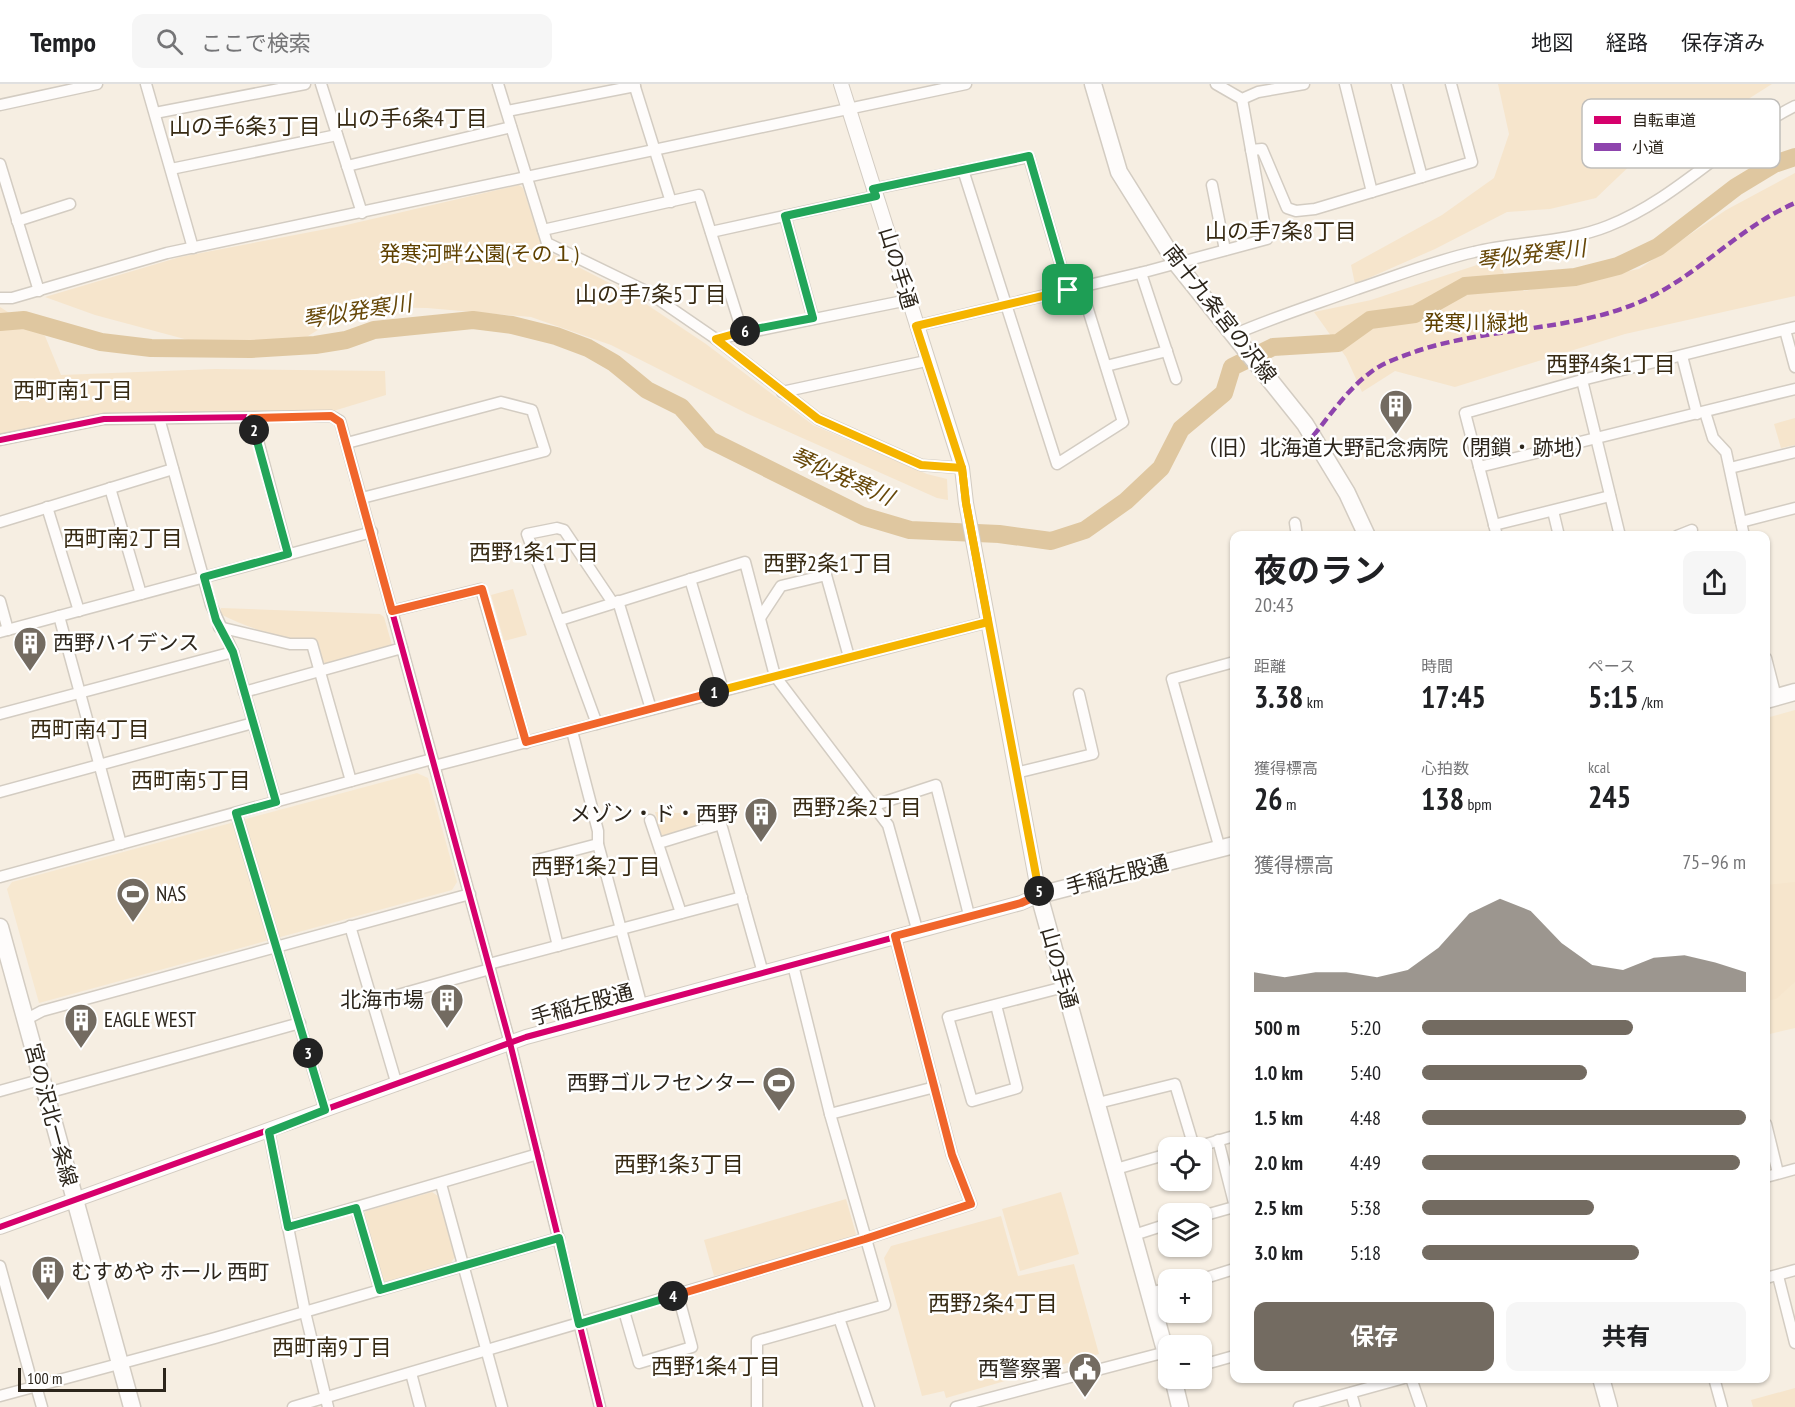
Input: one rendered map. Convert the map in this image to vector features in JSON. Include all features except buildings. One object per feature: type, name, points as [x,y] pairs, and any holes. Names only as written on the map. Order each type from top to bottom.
[{"type":"main road","name":"南十九条宮の沢線","points":[[1093,84],[1119,172],[1176,262],[1305,424],[1347,493],[1365,531]]},
{"type":"main road","points":[[1771,699],[1795,692]]},
{"type":"main road","name":"手稲左股通","points":[[1039,895],[1227,847]]},
{"type":"main road","name":"山の手通","points":[[1039,895],[1161,1335]]},
{"type":"main road","name":"宮の沢北一条線","points":[[0,927],[3,949],[45,1086],[74,1200],[132,1407]]},
{"type":"main road","points":[[1602,1383],[1609,1407]]},
{"type":"main road","points":[[1176,1389],[1180,1407]]},
{"type":"street","points":[[0,105],[96,84]]},
{"type":"street","points":[[146,84],[193,248]]},
{"type":"street","points":[[155,113],[305,84]]},
{"type":"street","points":[[322,84],[362,213]]},
{"type":"street","points":[[498,84],[547,243],[631,283],[716,339],[818,419],[921,465],[962,468]]},
{"type":"street","name":"山の手通","points":[[841,84],[962,468],[966,503],[1039,895]]},
{"type":"street","points":[[0,298],[12,298],[193,248],[655,152],[942,87],[966,84]]},
{"type":"street","points":[[1216,84],[1242,99]]},
{"type":"street","points":[[1242,99],[1258,92],[1304,84]]},
{"type":"street","points":[[1345,84],[1372,192]]},
{"type":"street","points":[[1397,84],[1422,177]]},
{"type":"street","points":[[1251,150],[1262,149],[1287,208],[1296,212],[1472,162],[1451,84]]},
{"type":"street","points":[[507,111],[634,85],[671,202]]},
{"type":"street","points":[[916,326],[1141,273],[1268,239],[1242,99]]},
{"type":"street","points":[[1780,114],[1795,106]]},
{"type":"street","points":[[347,166],[511,127]]},
{"type":"street","points":[[171,170],[337,135]]},
{"type":"street","points":[[711,232],[1029,156],[1068,290]]},
{"type":"street","points":[[0,164],[39,291]]},
{"type":"street","points":[[1233,334],[1432,263],[1475,251],[1548,240],[1606,227],[1631,216],[1701,168]]},
{"type":"street","points":[[963,170],[1057,464],[1123,422],[1081,287]]},
{"type":"street","points":[[1212,185],[1225,250]]},
{"type":"street","points":[[543,230],[699,195],[742,331]]},
{"type":"street","points":[[17,221],[70,204]]},
{"type":"street","points":[[785,216],[813,318]]},
{"type":"street","points":[[1141,273],[1176,379]]},
{"type":"street","points":[[716,339],[742,331],[908,300]]},
{"type":"street","points":[[1610,496],[1495,530],[1466,413],[1582,380],[1790,328],[1795,367]]},
{"type":"street","points":[[1106,366],[1167,351]]},
{"type":"street","points":[[1682,356],[1701,413],[1713,438],[1726,452],[1743,531]]},
{"type":"street","points":[[782,392],[927,361]]},
{"type":"street","points":[[1582,380],[1619,531]]},
{"type":"street","points":[[1479,467],[1795,389]]},
{"type":"street","points":[[347,443],[501,402],[532,410],[544,451],[362,498]]},
{"type":"street","points":[[0,440],[104,419],[331,416],[340,422],[490,967],[600,1407]]},
{"type":"street","points":[[159,418],[219,627],[233,652],[276,802]]},
{"type":"street","points":[[252,418],[288,554]]},
{"type":"street","points":[[1730,468],[1795,452]]},
{"type":"street","points":[[0,522],[174,469]]},
{"type":"street","points":[[110,488],[141,594]]},
{"type":"street","points":[[47,507],[79,611]]},
{"type":"street","points":[[1741,522],[1795,508]]},
{"type":"street","points":[[1553,511],[1558,531]]},
{"type":"street","points":[[1295,523],[1296,531]]},
{"type":"street","points":[[597,724],[527,534],[557,528],[564,531],[616,602],[651,709]]},
{"type":"street","points":[[0,601],[4,631],[372,532]]},
{"type":"street","points":[[560,620],[745,562],[775,676],[888,825],[917,929]]},
{"type":"street","points":[[760,618],[781,586],[826,574],[849,657]]},
{"type":"street","points":[[690,579],[723,690]]},
{"type":"street","points":[[392,611],[482,589],[526,742]]},
{"type":"street","points":[[58,616],[121,844]]},
{"type":"street","points":[[0,877],[351,781],[572,731],[988,622]]},
{"type":"street","points":[[219,627],[290,644],[312,644],[318,672],[351,781]]},
{"type":"street","points":[[244,692],[402,648]]},
{"type":"street","points":[[0,714],[233,652]]},
{"type":"street","points":[[1227,847],[1172,679],[1230,663]]},
{"type":"street","points":[[1016,773],[1093,754],[1079,694]]},
{"type":"street","points":[[0,792],[253,723]]},
{"type":"street","points":[[572,731],[598,831],[598,844],[642,1007]]},
{"type":"street","points":[[875,805],[936,785],[969,915]]},
{"type":"street","points":[[236,813],[325,1110]]},
{"type":"street","points":[[650,820],[681,913]]},
{"type":"street","points":[[659,843],[721,824],[763,973]]},
{"type":"street","points":[[558,946],[537,860],[598,844]]},
{"type":"street","points":[[25,1020],[42,1011],[470,894]]},
{"type":"street","name":"手稲左股通","points":[[0,1227],[269,1132],[510,1043],[917,929],[1021,903],[1039,895]]},
{"type":"street","points":[[373,1002],[558,946],[622,931],[742,897]]},
{"type":"street","points":[[351,926],[397,1085]]},
{"type":"street","points":[[293,1407],[327,1402],[411,1373],[865,1239],[971,1204],[952,1155],[895,936]]},
{"type":"street","points":[[757,1407],[757,1341],[885,1305],[830,1114],[793,965]]},
{"type":"street","points":[[996,1005],[1017,1088],[972,1101],[948,1017],[1064,987]]},
{"type":"street","points":[[0,1091],[45,1086],[300,1023]]},
{"type":"street","points":[[1098,1103],[1175,1084],[1190,1137]]},
{"type":"street","points":[[830,1114],[935,1087]]},
{"type":"street","points":[[269,1132],[305,1312],[327,1402]]},
{"type":"street","points":[[1212,1142],[1230,1137]]},
{"type":"street","points":[[1218,1140],[1230,1189]]},
{"type":"street","points":[[1770,1140],[1778,1173]]},
{"type":"street","points":[[288,1227],[538,1154]]},
{"type":"street","points":[[1116,1169],[1158,1157]]},
{"type":"street","points":[[1770,1176],[1795,1169]]},
{"type":"street","points":[[441,1184],[502,1407]]},
{"type":"street","points":[[1212,1213],[1230,1206]]},
{"type":"street","points":[[356,1208],[380,1290]]},
{"type":"street","points":[[1134,1235],[1158,1227]]},
{"type":"street","points":[[0,1396],[305,1312],[559,1238]]},
{"type":"street","points":[[0,1266],[42,1407]]},
{"type":"street","points":[[1212,1276],[1230,1270]]},
{"type":"street","points":[[1770,1277],[1795,1270]]},
{"type":"street","points":[[1778,1276],[1795,1343]]},
{"type":"street","points":[[1150,1293],[1158,1291]]},
{"type":"street","points":[[624,1311],[639,1363],[692,1347],[678,1295]]},
{"type":"street","points":[[839,1318],[869,1407]]},
{"type":"street","points":[[1212,1362],[1230,1357]]},
{"type":"street","points":[[956,1407],[1158,1359]]},
{"type":"street","points":[[411,1373],[420,1407]]},
{"type":"street","points":[[1299,1407],[1387,1383]]},
{"type":"street","points":[[1414,1383],[1421,1407]]},
{"type":"street","points":[[1715,1383],[1722,1407]]},
{"type":"street","points":[[1351,1393],[1355,1407]]},
{"type":"shaded area","points":[[1795,710],[1795,1028],[1770,1034],[1770,717]]},
{"type":"shaded area","points":[[417,773],[428,778],[457,882],[452,890],[39,1003],[7,889],[12,882]]},
{"type":"green space","points":[[1498,84],[1772,84],[1748,99],[1582,99],[1582,168],[1627,168],[1596,198],[1550,209],[1507,212],[1435,249],[1355,284],[1351,265],[1442,215],[1494,178],[1509,134]]},
{"type":"green space","name":"発寒川緑地","points":[[1795,173],[1795,296],[1625,334],[1455,387],[1395,371],[1362,392],[1346,357],[1314,312],[1371,300],[1498,258],[1504,274],[1524,291],[1639,269],[1726,210]]},
{"type":"green space","name":"発寒河畔公園(その１)","points":[[519,185],[523,188],[543,249],[631,294],[706,344],[813,425],[927,474],[947,479],[948,500],[937,498],[746,413],[611,345],[531,317],[427,308],[355,307],[300,341],[192,341],[95,315],[45,297],[180,257],[342,226]]},
{"type":"green space","points":[[0,307],[45,336],[61,375],[215,369],[385,371],[386,395],[330,412],[159,413],[84,417],[0,434]]},
{"type":"green space","points":[[1795,418],[1795,445],[1781,448],[1774,424]]},
{"type":"green space","points":[[513,589],[527,635],[504,641],[491,595]]},
{"type":"green space","points":[[221,608],[380,614],[384,617],[392,645],[390,649],[327,665],[323,663],[315,640],[290,638],[254,629],[220,614]]},
{"type":"green space","points":[[655,812],[707,814],[709,823],[662,837]]},
{"type":"green space","points":[[1795,882],[1795,982],[1776,999],[1770,1000],[1770,885]]},
{"type":"green space","points":[[432,1192],[438,1196],[455,1257],[450,1264],[385,1283],[381,1278],[363,1215],[366,1211]]},
{"type":"green space","points":[[1061,1192],[1079,1254],[1020,1271],[1002,1209]]},
{"type":"green space","points":[[846,1199],[856,1234],[854,1239],[714,1276],[704,1240]]},
{"type":"green space","points":[[1001,1216],[1018,1276],[1074,1264],[1099,1354],[946,1398],[944,1391],[922,1396],[884,1258],[891,1246]]},
{"type":"green space","points":[[1795,1388],[1795,1407],[1753,1407],[1751,1400]]},
{"type":"waterway","name":"琴似発寒川","points":[[1780,162],[1795,157]]},
{"type":"waterway","name":"琴似発寒川","points":[[0,322],[24,320],[101,342],[151,348],[251,349],[315,345],[346,340],[374,330],[473,320],[512,325],[556,336],[588,348],[614,363],[647,390],[681,407],[710,440],[863,516],[910,530],[999,534],[1051,541],[1085,530],[1126,501],[1161,468],[1181,429],[1224,393],[1232,367],[1273,347],[1338,343],[1370,320],[1415,314],[1465,286],[1575,277],[1618,266],[1658,247],[1736,187],[1767,168]]},
{"type":"marked path","points":[[1313,436],[1340,402],[1376,368],[1417,351],[1445,343],[1589,318],[1642,301],[1682,279],[1755,225],[1795,203]]},
{"type":"cycle path","points":[[0,440],[104,419],[331,416],[340,421],[510,1043],[600,1407]]},
{"type":"cycle path","points":[[0,1227],[526,1037],[1021,903],[1039,895]]},
{"type":"place","name":"（旧）北海道大野記念病院（閉鎖・跡地）","points":[[1396,435]]},
{"type":"place","name":"西野ハイデンス","points":[[30,672]]},
{"type":"place","name":"メゾン・ド・西野","points":[[761,843]]},
{"type":"place","name":"NAS","points":[[133,923]]},
{"type":"place","name":"北海市場","points":[[447,1029]]},
{"type":"place","name":"EAGLE WEST","points":[[81,1049]]},
{"type":"place","name":"西野ゴルフセンター","points":[[779,1112]]},
{"type":"place","name":"むすめや ホール 西町","points":[[48,1301]]},
{"type":"place","name":"西警察署","points":[[1085,1398]]},
{"type":"district","name":"山の手6条4丁目","points":[[412,118]]},
{"type":"district","name":"山の手6条3丁目","points":[[245,126]]},
{"type":"district","name":"山の手7条8丁目","points":[[1281,231]]},
{"type":"district","name":"山の手7条5丁目","points":[[651,294]]},
{"type":"district","name":"西野4条1丁目","points":[[1611,364]]},
{"type":"district","name":"西町南1丁目","points":[[73,390]]},
{"type":"district","name":"西町南2丁目","points":[[123,538]]},
{"type":"district","name":"西野1条1丁目","points":[[534,552]]},
{"type":"district","name":"西野2条1丁目","points":[[828,563]]},
{"type":"district","name":"西町南4丁目","points":[[90,729]]},
{"type":"district","name":"西町南5丁目","points":[[191,780]]},
{"type":"district","name":"西野2条2丁目","points":[[857,807]]},
{"type":"district","name":"西野1条2丁目","points":[[596,866]]},
{"type":"district","name":"西野1条3丁目","points":[[679,1164]]},
{"type":"district","name":"西野2条4丁目","points":[[993,1303]]},
{"type":"district","name":"西町南9丁目","points":[[332,1347]]},
{"type":"district","name":"西野1条4丁目","points":[[716,1366]]},
{"type":"route","points":[[1068,290],[916,326],[962,468],[966,487],[966,503],[988,622],[526,742],[482,589],[392,611],[340,422],[331,416],[252,418],[288,554],[204,577],[216,620],[233,652],[276,802],[236,813],[325,1110],[269,1132],[288,1227],[356,1208],[380,1290],[559,1238],[579,1324],[865,1239],[971,1204],[952,1155],[895,936],[1021,903],[1039,895],[966,503],[966,487],[962,468],[921,465],[818,419],[716,339],[742,331],[813,318],[785,216],[876,196],[873,189],[1029,156],[1068,290]]}]
